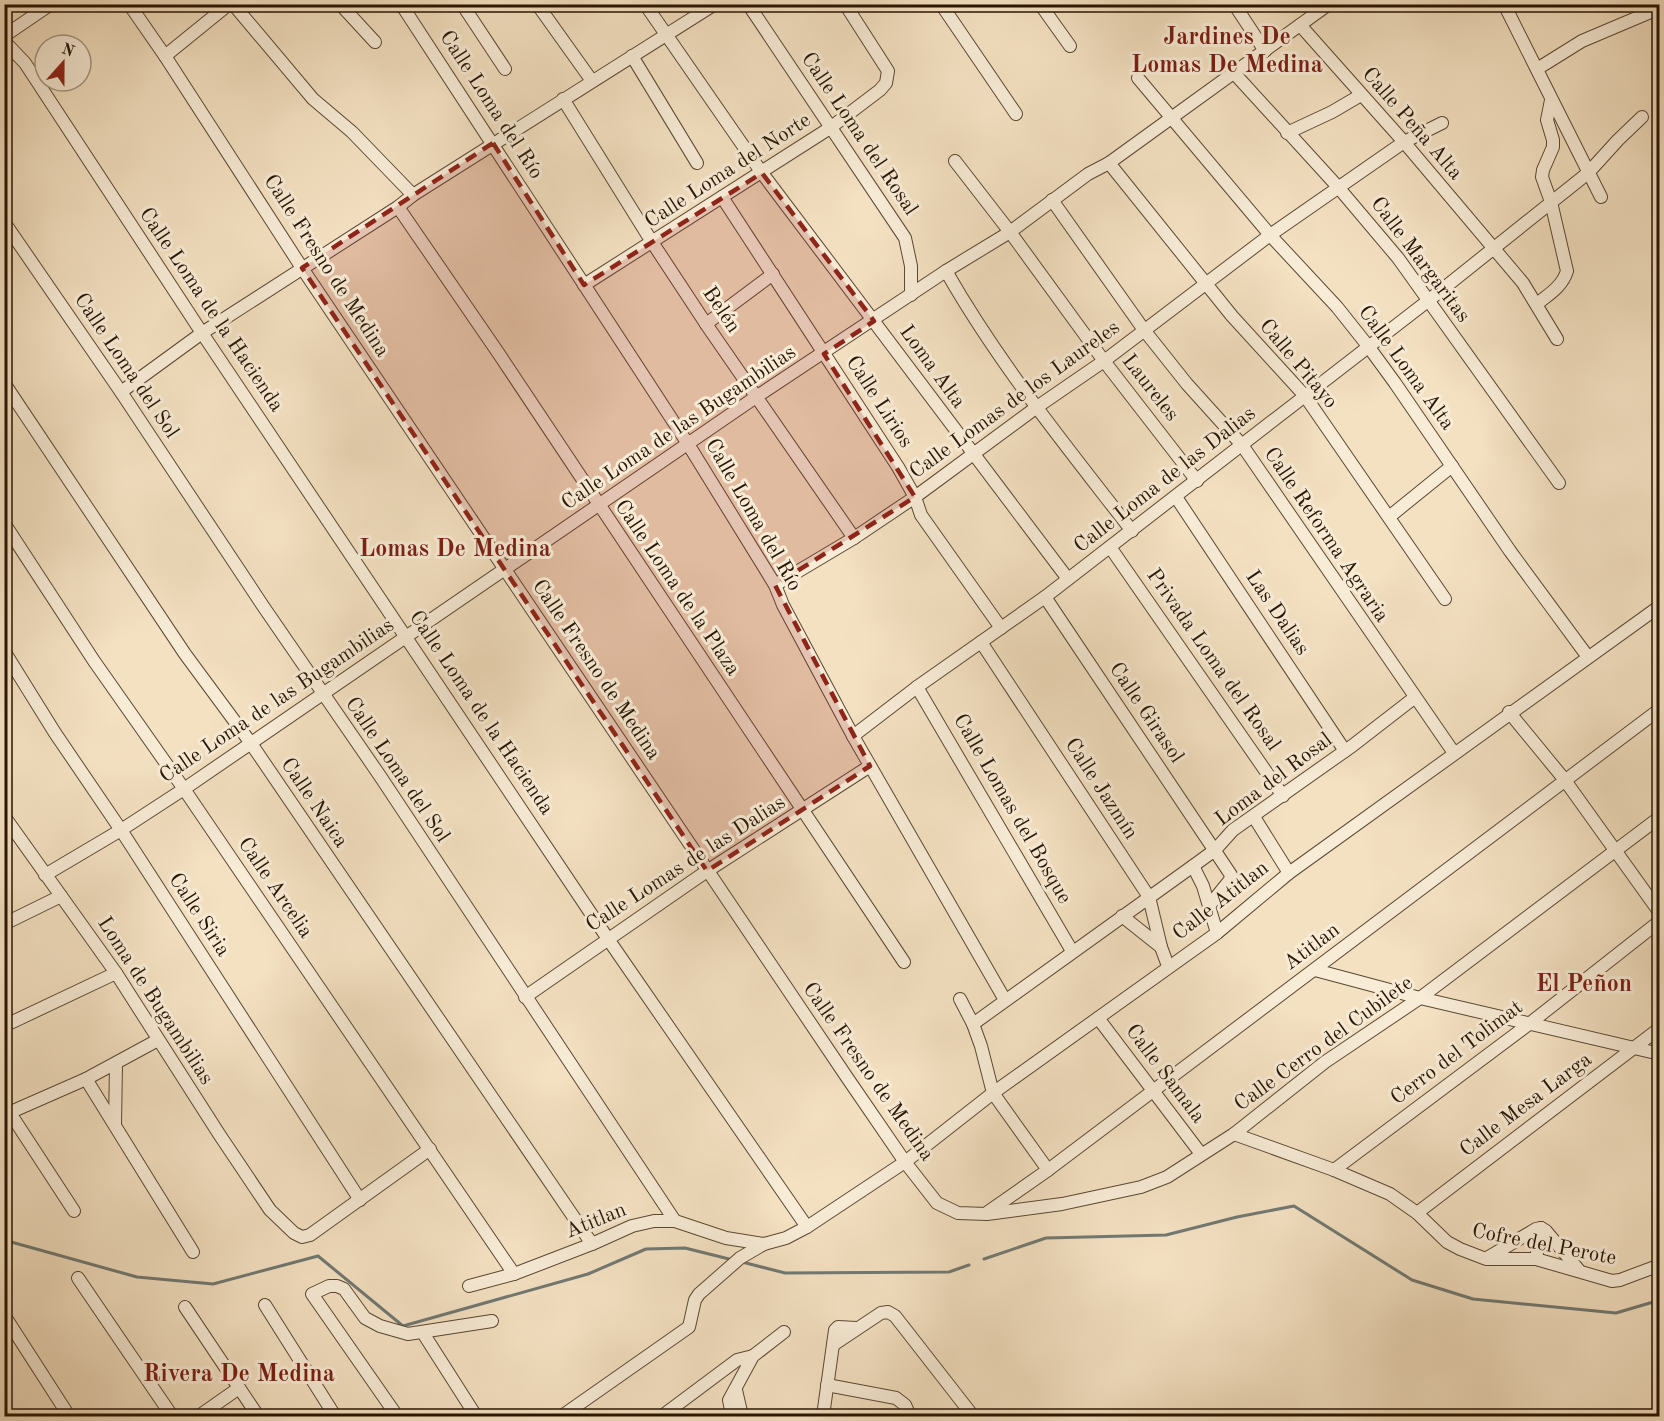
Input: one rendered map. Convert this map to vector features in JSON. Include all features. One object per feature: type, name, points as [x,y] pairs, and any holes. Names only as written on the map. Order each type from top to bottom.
[{"type":"street","points":[[4,36],[51,4]]},
{"type":"street","name":"Calle Fresno de Medina","points":[[129,4],[302,268],[707,871],[905,1162],[937,1203]]},
{"type":"street","points":[[165,56],[231,4],[313,99],[352,132],[413,195]]},
{"type":"street","points":[[340,4],[375,42]]},
{"type":"street","name":"Calle Loma del Río","points":[[401,4],[688,444],[775,585],[783,605],[853,736],[1005,1000]]},
{"type":"street","points":[[462,4],[505,69]]},
{"type":"street","points":[[537,4],[592,81]]},
{"type":"street","name":"Loma Alta","points":[[645,4],[762,172],[1068,579]]},
{"type":"street","points":[[121,392],[202,333],[398,207],[413,195],[715,4]]},
{"type":"street","name":"Calle Loma del Rosal","points":[[748,4],[905,238],[911,266],[911,295]]},
{"type":"street","name":"Calle Loma del Norte","points":[[584,285],[831,128],[880,90],[886,82],[888,71],[845,4]]},
{"type":"street","points":[[941,4],[1016,114]]},
{"type":"street","points":[[1040,4],[1070,46]]},
{"type":"street","points":[[1234,4],[1265,51]]},
{"type":"street","name":"Calle Loma de las Bugambilias","points":[[45,874],[121,830],[184,789],[756,397],[874,321],[946,271],[1010,232],[1088,174],[1109,163],[1329,4]]},
{"type":"street","points":[[1507,6],[1551,100],[1601,197]]},
{"type":"street","points":[[1537,69],[1582,41],[1659,8]]},
{"type":"street","name":"Calle Peña Alta","points":[[1300,25],[1495,248],[1523,283],[1557,339]]},
{"type":"street","name":"Calle Loma de la Hacienda","points":[[4,41],[25,63],[202,333],[608,939],[807,1227]]},
{"type":"street","points":[[632,56],[697,163]]},
{"type":"street","name":"Calle Margaritas","points":[[1234,73],[1338,187],[1398,258],[1559,483]]},
{"type":"street","name":"Calle Loma Alta","points":[[1138,78],[1270,235],[1337,307],[1368,346],[1510,551],[1588,657]]},
{"type":"street","points":[[1287,133],[1332,112],[1361,95]]},
{"type":"street","name":"Belén","points":[[563,99],[706,324],[854,538]]},
{"type":"street","points":[[1537,304],[1559,287],[1567,271],[1551,202],[1542,177],[1553,147],[1547,120],[1551,100]]},
{"type":"street","name":"Calle Loma de las Dalias","points":[[853,736],[917,687],[1045,597],[1429,300],[1588,173],[1642,117]]},
{"type":"street","points":[[1404,142],[1442,123]]},
{"type":"street","name":"Calle Lomas de los Laureles","points":[[775,585],[854,538],[915,497],[1104,361],[1270,235],[1404,142]]},
{"type":"street","name":"Laureles","points":[[955,162],[1197,481]]},
{"type":"street","name":"Calle Pitayo","points":[[1109,163],[1232,316],[1305,396],[1445,599]]},
{"type":"street","name":"Calle Lirios","points":[[722,197],[898,467],[915,497],[921,515],[1001,628]]},
{"type":"street","name":"Calle Reforma Agraria","points":[[1052,200],[1144,330],[1186,384],[1242,445],[1454,753]]},
{"type":"street","name":"Calle Loma de la Plaza","points":[[398,207],[904,962]]},
{"type":"street","name":"Calle Loma del Sol","points":[[4,222],[380,776],[675,1221]]},
{"type":"street","points":[[946,271],[969,310],[1037,407],[1132,531]]},
{"type":"street","points":[[706,324],[773,274]]},
{"type":"street","name":"Calle Naica","points":[[4,383],[185,654],[250,742],[592,1244]]},
{"type":"street","points":[[1389,517],[1452,466]]},
{"type":"street","name":"Las Dalias","points":[[1176,497],[1346,751]]},
{"type":"street","name":"Calle Arcelia","points":[[4,523],[94,661],[184,789],[514,1274]]},
{"type":"street","name":"Privada Loma del Rosal","points":[[1110,547],[1283,796]]},
{"type":"street","name":"Calle Girasol","points":[[1045,597],[1231,877],[1209,906]]},
{"type":"street","name":"Calle Atitlan","points":[[807,1227],[905,1162],[993,1093],[1217,933],[1289,873],[1509,712],[1659,606]]},
{"type":"street","name":"Calle Jazmín","points":[[981,642],[1149,897],[1168,966]]},
{"type":"street","name":"Calle Siria","points":[[4,651],[55,733],[121,830],[360,1200]]},
{"type":"street","name":"Calle Lomas del Bosque","points":[[917,687],[1072,951]]},
{"type":"street","name":"Loma del Rosal","points":[[973,1024],[1072,951],[1193,867],[1215,850],[1233,830],[1346,751],[1414,698]]},
{"type":"street","name":"Atitlan","points":[[987,1214],[1659,709]]},
{"type":"street","points":[[1509,712],[1564,779],[1659,913]]},
{"type":"street","name":"Calle Lomas de las Dalias","points":[[525,996],[707,871],[870,766]]},
{"type":"street","name":"Loma de Bugambilias","points":[[4,816],[116,973],[270,1210],[294,1233],[302,1237],[310,1235],[360,1200]]},
{"type":"street","points":[[1254,817],[1289,873]]},
{"type":"street","name":"Calle Cerro del Cubilete","points":[[937,1203],[958,1213],[987,1214],[1062,1204],[1141,1187],[1167,1177],[1234,1134],[1325,1062],[1420,999],[1659,817]]},
{"type":"street","points":[[1193,867],[1203,886],[1217,933]]},
{"type":"street","points":[[4,924],[61,896]]},
{"type":"street","points":[[1122,916],[1161,947]]},
{"type":"street","name":"Cerro del Tolimat","points":[[1334,1170],[1529,1024],[1659,921]]},
{"type":"street","points":[[1314,970],[1420,999],[1659,1054]]},
{"type":"street","points":[[6,1024],[116,973]]},
{"type":"street","points":[[960,999],[981,1046],[993,1093],[1048,1170]]},
{"type":"street","name":"Calle Samala","points":[[1098,1018],[1201,1154]]},
{"type":"street","name":"Calle Mesa Larga","points":[[1417,1213],[1659,1028]]},
{"type":"street","points":[[74,1211],[7,1114],[86,1079],[158,1040]]},
{"type":"street","points":[[115,1124],[116,1064]]},
{"type":"street","points":[[86,1079],[193,1252]]},
{"type":"street","name":"Cofre del Perote","points":[[1234,1134],[1334,1170],[1390,1194],[1417,1213],[1447,1242],[1486,1258],[1536,1259],[1578,1269],[1612,1281],[1659,1265]]},
{"type":"street","points":[[360,1200],[430,1149]]},
{"type":"street","name":"Atitlan","points":[[469,1286],[514,1274],[632,1226],[654,1221],[675,1221],[726,1238],[764,1244],[786,1238],[807,1227]]},
{"type":"street","points":[[1536,1259],[1541,1228]]},
{"type":"street","points":[[1486,1258],[1541,1228],[1578,1269]]},
{"type":"street","points":[[726,1238],[740,1258]]},
{"type":"street","points":[[562,1416],[689,1327],[695,1300],[740,1258],[764,1244]]},
{"type":"street","points":[[78,1278],[172,1416]]},
{"type":"street","points":[[397,1416],[312,1294],[329,1286],[337,1286],[344,1289],[365,1318],[380,1326],[408,1334],[492,1321]]},
{"type":"street","points":[[265,1305],[335,1416]]},
{"type":"street","points":[[185,1307],[258,1416]]},
{"type":"street","points":[[823,1416],[835,1330],[838,1327],[856,1328],[881,1313],[888,1312],[895,1316],[973,1416]]},
{"type":"street","points":[[4,1315],[69,1416]]},
{"type":"street","points":[[732,1416],[729,1400],[753,1356],[784,1332]]},
{"type":"street","points":[[423,1333],[476,1416]]},
{"type":"street","points":[[662,1416],[729,1365],[743,1357],[753,1356]]},
{"type":"street","points":[[729,1365],[740,1377]]},
{"type":"street","points":[[827,1384],[896,1398],[905,1405],[910,1416]]},
{"type":"street","points":[[199,1416],[239,1388]]},
{"type":"street","points":[[736,1390],[742,1416]]},
{"type":"highlighted area","points":[[493,143],[584,285],[762,173],[874,321],[824,354],[915,497],[775,585],[870,766],[707,871],[302,268]]},
{"type":"waterway","points":[[984,1259],[1046,1238],[1166,1235],[1237,1217],[1294,1206],[1412,1280],[1473,1299],[1616,1313],[1660,1300]]},
{"type":"waterway","points":[[4,1240],[137,1277],[213,1284],[318,1256],[403,1326],[588,1274],[646,1249],[685,1248],[733,1260]]},
{"type":"waterway","points":[[742,1262],[785,1273],[949,1272],[969,1265]]},
{"type":"district","name":"Jardines De Lomas De Medina","points":[[1227,52]]},
{"type":"district","name":"Lomas De Medina","points":[[455,550]]},
{"type":"district","name":"El Peñon","points":[[1584,985]]},
{"type":"district","name":"Rivera De Medina","points":[[239,1375]]}]
